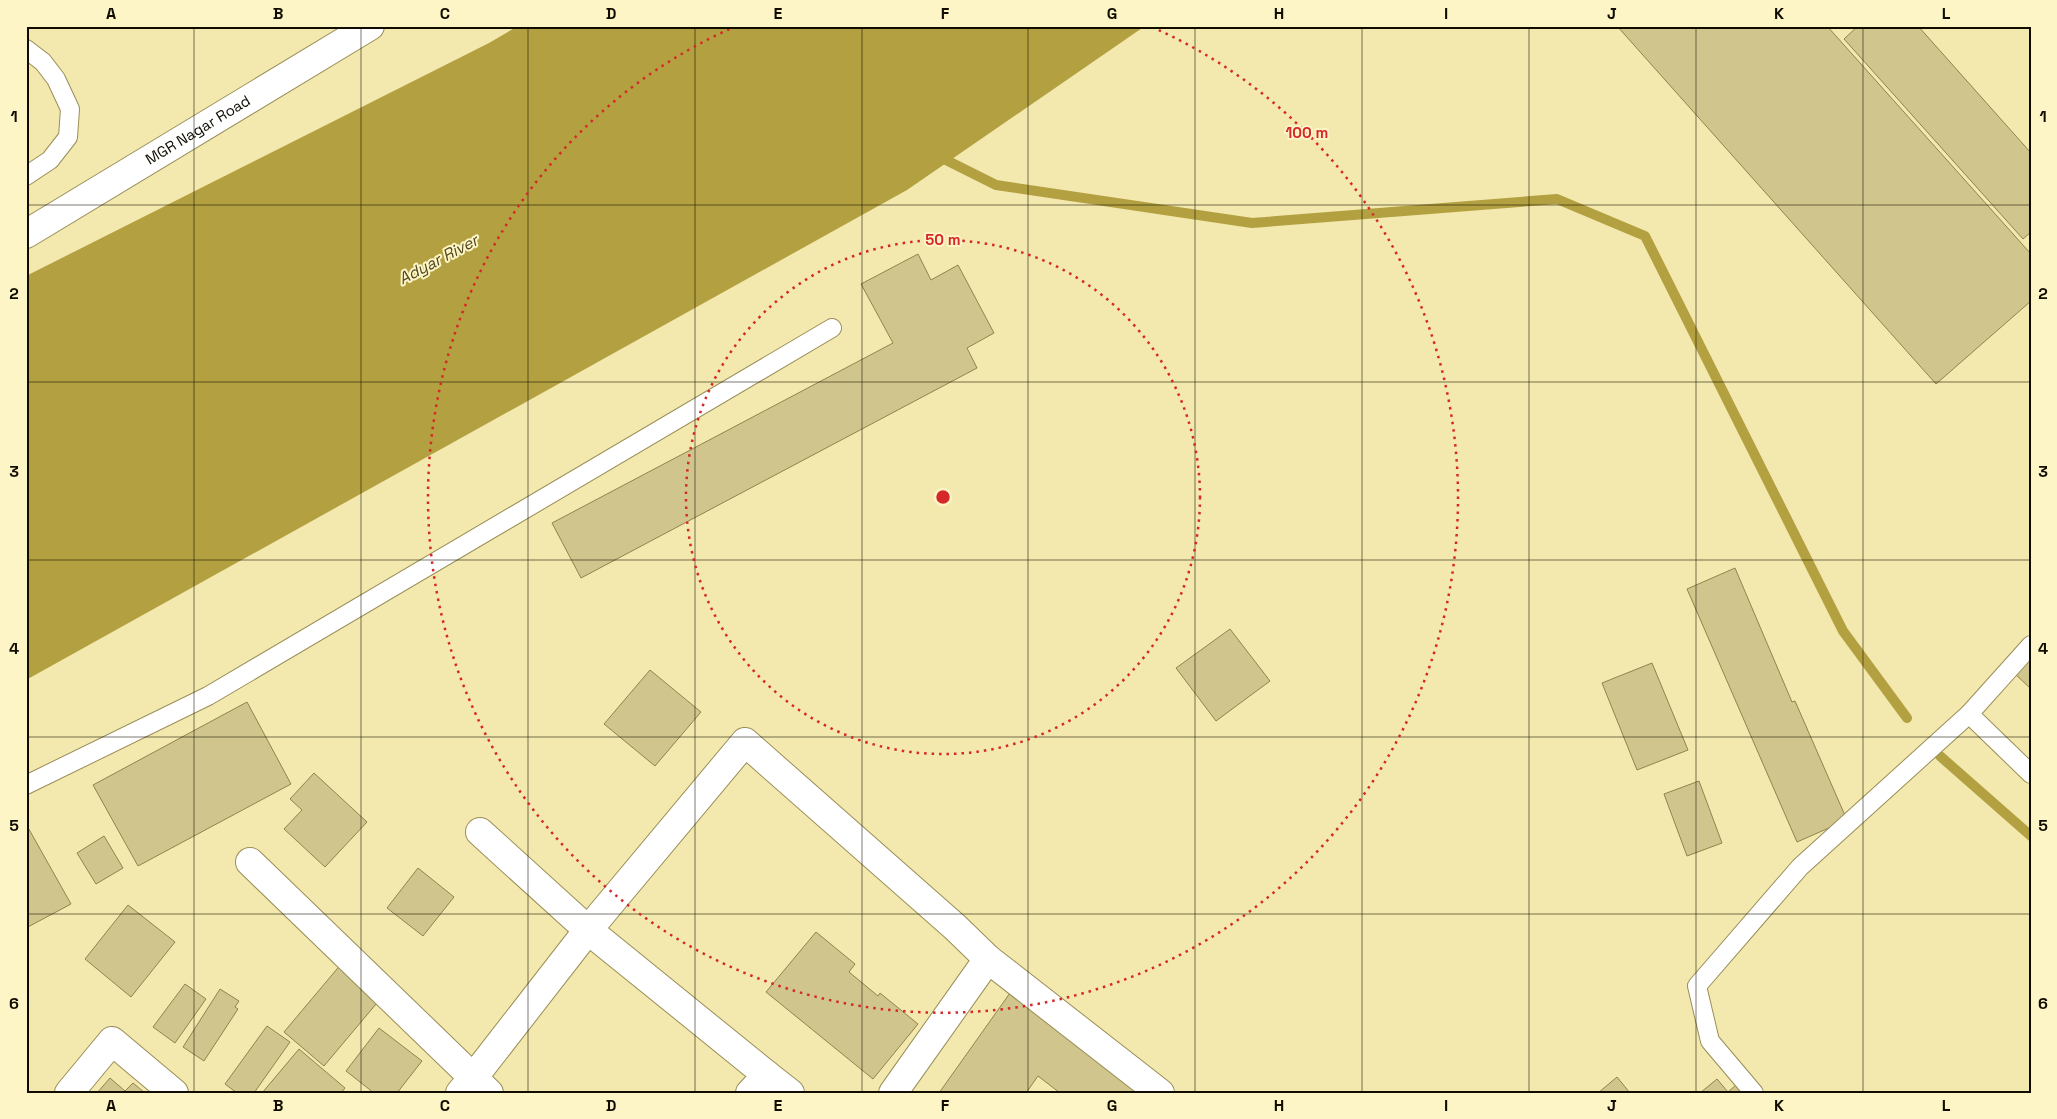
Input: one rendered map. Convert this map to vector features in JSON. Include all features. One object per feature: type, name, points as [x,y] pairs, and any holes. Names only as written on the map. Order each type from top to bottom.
[{"type":"street","name":"MGR Nagar Road","points":[[26,234],[370,26]]},
{"type":"street","points":[[250,862],[474,1088],[588,930],[745,742],[955,927],[988,959],[1160,1093]]},
{"type":"street","points":[[480,832],[759,1084],[790,1093]]},
{"type":"street","points":[[893,1093],[988,959]]},
{"type":"street","points":[[69,1093],[112,1041],[174,1093]]},
{"type":"lane","points":[[26,49],[43,62],[56,79],[70,108],[68,137],[50,160],[26,176]]},
{"type":"lane","points":[[26,785],[208,696],[832,328]]},
{"type":"lane","points":[[1754,1093],[1710,1041],[1697,986],[1800,867],[1969,714],[2031,645]]},
{"type":"lane","points":[[1969,714],[2031,774]]},
{"type":"water","name":"Adyar River","points":[[518,26],[1145,26],[907,190],[26,680],[26,276],[489,43]]},
{"type":"building","points":[[1617,26],[1827,26],[2031,254],[2031,301],[1936,384]]},
{"type":"building","points":[[1858,26],[1918,26],[2031,153],[2031,232],[2023,239],[1844,39]]},
{"type":"building","points":[[918,254],[931,280],[958,265],[994,333],[967,348],[977,368],[581,578],[552,523],[893,343],[861,284]]},
{"type":"building","points":[[1735,568],[1792,702],[1795,701],[1847,820],[1797,842],[1687,589]]},
{"type":"building","points":[[1230,629],[1270,681],[1216,721],[1176,668]]},
{"type":"building","points":[[2031,654],[2031,689],[2013,672]]},
{"type":"building","points":[[1652,663],[1688,750],[1637,770],[1602,683]]},
{"type":"building","points":[[650,670],[701,712],[655,766],[604,724]]},
{"type":"building","points":[[247,702],[291,784],[138,866],[93,785]]},
{"type":"building","points":[[314,773],[367,822],[325,867],[284,829],[302,810],[290,799]]},
{"type":"building","points":[[1699,781],[1722,843],[1687,856],[1664,794]]},
{"type":"building","points":[[26,824],[71,904],[26,928]]},
{"type":"building","points":[[104,836],[123,868],[96,884],[77,853]]},
{"type":"building","points":[[418,868],[454,897],[423,936],[387,908]]},
{"type":"building","points":[[128,905],[175,942],[131,997],[85,959]]},
{"type":"building","points":[[816,932],[855,964],[849,972],[878,996],[880,993],[918,1024],[873,1079],[766,992]]},
{"type":"building","points":[[342,963],[382,997],[324,1066],[284,1032]]},
{"type":"building","points":[[185,984],[206,999],[175,1043],[153,1027]]},
{"type":"building","points":[[220,989],[239,1001],[235,1007],[238,1009],[204,1061],[183,1047]]},
{"type":"building","points":[[1010,993],[1149,1093],[1060,1093],[1038,1076],[1026,1093],[939,1093]]},
{"type":"building","points":[[267,1026],[290,1042],[254,1093],[237,1093],[225,1084]]},
{"type":"building","points":[[379,1028],[422,1061],[397,1093],[374,1093],[346,1071]]},
{"type":"building","points":[[299,1049],[345,1088],[341,1093],[262,1093]]},
{"type":"building","points":[[1617,1077],[1630,1093],[1598,1093]]},
{"type":"building","points":[[110,1078],[125,1091],[133,1083],[145,1093],[97,1093]]},
{"type":"building","points":[[1717,1079],[1728,1092],[1736,1085],[1743,1093],[1700,1093]]},
{"type":"waterway","points":[[936,155],[996,185],[1252,223],[1557,199],[1645,236],[1843,631],[1907,718]]},
{"type":"waterway","points":[[1940,756],[2031,836]]}]
